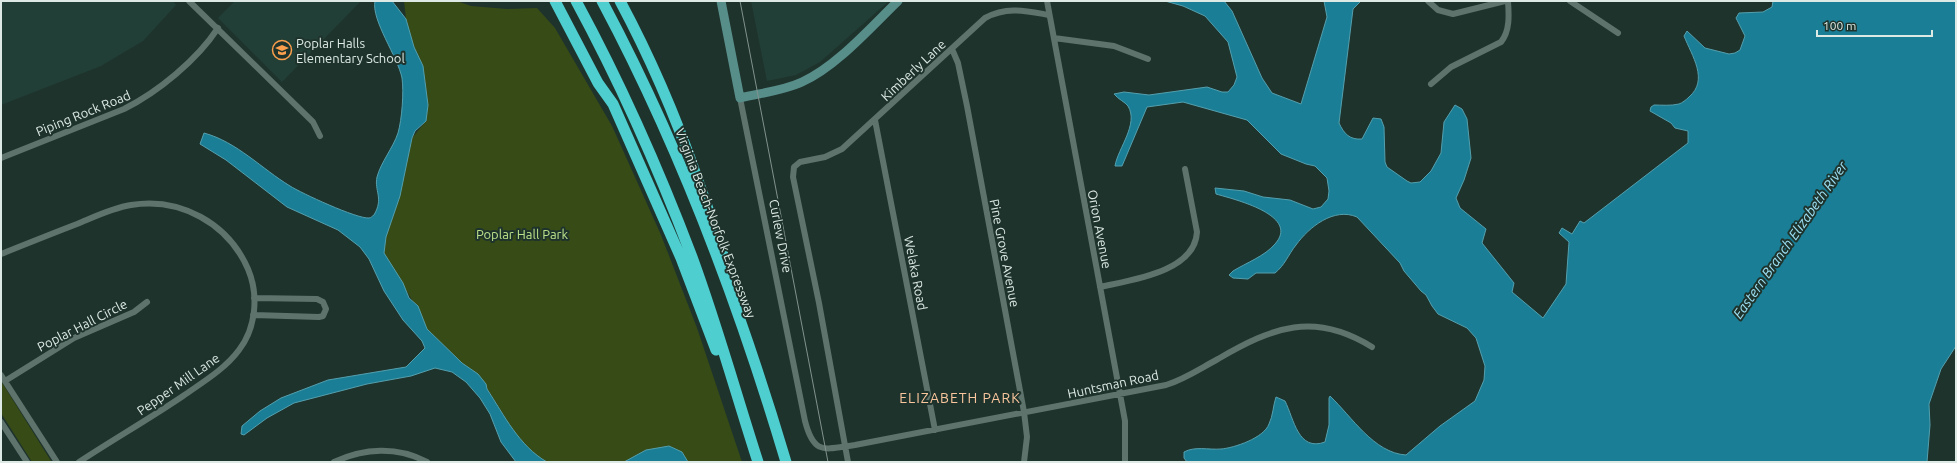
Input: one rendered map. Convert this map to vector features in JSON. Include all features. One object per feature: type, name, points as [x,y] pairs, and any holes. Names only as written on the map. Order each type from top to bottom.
[{"type":"highway","points":[[554,1],[598,83],[613,104],[660,208],[681,258],[752,444]]},
{"type":"highway","points":[[576,1],[615,76],[677,220],[711,312],[758,462]]},
{"type":"highway","name":"Virginia Beach-Norfolk Expressway","points":[[602,1],[674,149],[739,319],[786,462]]},
{"type":"highway","points":[[620,1],[656,74],[690,159],[719,241],[739,319]]},
{"type":"street","points":[[189,1],[313,122],[320,136]]},
{"type":"street","name":"Curlew Drive","points":[[721,1],[808,432],[811,440],[820,448],[845,446]]},
{"type":"street","points":[[740,98],[792,86],[812,77],[831,63],[898,1]]},
{"type":"street","name":"Orion Avenue","points":[[1046,1],[1125,421],[1125,462]]},
{"type":"street","points":[[1428,1],[1444,13],[1460,13],[1505,1]]},
{"type":"street","points":[[1431,84],[1451,67],[1501,42],[1506,36],[1508,28],[1508,1]]},
{"type":"street","points":[[1570,1],[1618,33]]},
{"type":"street","name":"Kimberly Lane","points":[[797,164],[834,154],[842,150],[985,18],[994,13],[1012,9],[1049,15]]},
{"type":"street","name":"Piping Rock Road","points":[[1,158],[124,109],[141,100],[173,76],[218,28]]},
{"type":"street","points":[[1054,38],[1114,46],[1148,59]]},
{"type":"street","name":"Pine Grove Avenue","points":[[952,49],[958,63],[967,106],[1024,412],[1027,437],[1024,462]]},
{"type":"street","name":"Welaka Road","points":[[875,120],[935,430]]},
{"type":"street","name":"Curlew Drive","points":[[797,164],[793,171],[793,177],[819,304],[848,462]]},
{"type":"street","points":[[1100,287],[1157,273],[1191,252],[1197,240],[1197,232],[1185,169]]},
{"type":"street","name":"Pepper Mill Lane","points":[[1,254],[121,207],[142,203],[170,205],[198,215],[211,223],[231,241],[239,252],[250,273],[254,298],[253,315],[251,327],[240,349],[220,370],[163,409],[79,462]]},
{"type":"street","points":[[253,315],[319,317],[325,313],[326,309],[323,302],[318,300],[254,298]]},
{"type":"street","name":"Poplar Hall Circle","points":[[5,381],[74,338],[134,312],[148,302]]},
{"type":"street","name":"Huntsman Road","points":[[845,446],[1120,394],[1180,380],[1258,337],[1291,328],[1320,326],[1350,335],[1372,347]]},
{"type":"street","points":[[1,375],[57,462]]},
{"type":"street","points":[[1,422],[27,462]]},
{"type":"street","points":[[334,462],[354,454],[381,450],[405,452],[427,462]]},
{"type":"shaded area","points":[[1,1],[173,1],[176,5],[143,41],[101,66],[1,105]]},
{"type":"shaded area","name":"Poplar Halls Elementary School","points":[[235,1],[361,1],[282,82],[218,18]]},
{"type":"shaded area","points":[[751,1],[889,1],[820,62],[796,75],[767,81]]},
{"type":"green space","name":"Poplar Hall Park","points":[[404,1],[457,1],[471,6],[507,9],[537,8],[555,28],[612,126],[661,235],[697,328],[742,462],[688,462],[682,452],[646,450],[624,462],[547,462],[538,457],[518,438],[478,374],[462,363],[427,329],[418,306],[412,300],[384,253],[386,237],[400,196],[412,138],[426,121],[428,105],[423,66],[414,47],[406,19]]},
{"type":"green space","points":[[1,381],[51,462],[32,462],[1,413]]},
{"type":"water","points":[[375,1],[392,1],[406,19],[414,47],[423,66],[428,105],[426,121],[415,131],[412,138],[400,196],[386,237],[384,253],[403,283],[409,298],[418,306],[427,329],[462,363],[478,374],[486,384],[487,389],[520,439],[528,448],[547,462],[516,462],[501,442],[490,414],[480,398],[466,382],[452,372],[435,368],[411,376],[367,384],[294,403],[267,418],[244,435],[241,434],[242,426],[260,411],[281,398],[328,380],[406,367],[425,348],[422,341],[403,320],[384,291],[369,259],[360,247],[338,230],[287,207],[226,160],[200,144],[204,133],[216,137],[249,156],[290,186],[305,194],[353,214],[369,218],[374,215],[379,199],[376,182],[377,177],[398,133],[402,113],[403,91],[400,69],[377,18]]},
{"type":"water","name":"Eastern Branch Elizabeth River","points":[[1165,1],[1224,1],[1232,11],[1262,78],[1272,93],[1301,104],[1327,17],[1324,1],[1361,1],[1353,9],[1339,123],[1341,127],[1348,136],[1362,139],[1373,118],[1381,119],[1384,127],[1385,162],[1387,167],[1411,183],[1420,182],[1431,171],[1441,153],[1444,122],[1455,105],[1462,109],[1467,119],[1471,158],[1456,198],[1460,208],[1486,229],[1482,243],[1514,283],[1512,292],[1543,318],[1566,284],[1569,242],[1559,233],[1562,228],[1572,234],[1580,221],[1584,223],[1688,143],[1688,131],[1675,128],[1671,123],[1650,111],[1651,107],[1654,105],[1680,104],[1695,90],[1698,83],[1697,68],[1684,36],[1687,31],[1705,48],[1729,54],[1740,50],[1745,36],[1736,18],[1739,13],[1763,12],[1772,7],[1773,1],[1956,1],[1956,346],[1941,369],[1929,404],[1930,425],[1927,462],[1187,462],[1184,458],[1184,452],[1188,450],[1227,448],[1241,444],[1261,434],[1266,429],[1270,421],[1276,397],[1285,401],[1298,432],[1309,442],[1316,444],[1325,442],[1329,425],[1330,396],[1364,433],[1374,441],[1394,453],[1406,455],[1440,426],[1475,401],[1484,380],[1485,366],[1476,338],[1467,328],[1438,314],[1426,295],[1404,271],[1400,263],[1357,217],[1340,215],[1323,220],[1301,238],[1281,267],[1275,273],[1256,273],[1248,279],[1233,278],[1229,275],[1233,271],[1266,252],[1275,244],[1281,234],[1279,225],[1272,217],[1262,210],[1249,204],[1216,194],[1215,188],[1244,191],[1263,197],[1290,200],[1313,209],[1321,207],[1328,199],[1329,191],[1327,178],[1315,166],[1281,154],[1247,120],[1183,102],[1147,107],[1122,166],[1115,166],[1130,128],[1131,113],[1128,106],[1114,94],[1124,92],[1149,95],[1207,87],[1222,92],[1228,92],[1234,85],[1237,77],[1228,42],[1205,16],[1183,6]]},
{"type":"water","points":[[669,446],[682,452],[688,462],[624,462],[646,450]]},
{"type":"tram line","points":[[740,1],[828,462]]},
{"type":"place","name":"Poplar Halls Elementary School","points":[[282,50]]},
{"type":"district","name":"ELIZABETH PARK","points":[[960,398]]}]
